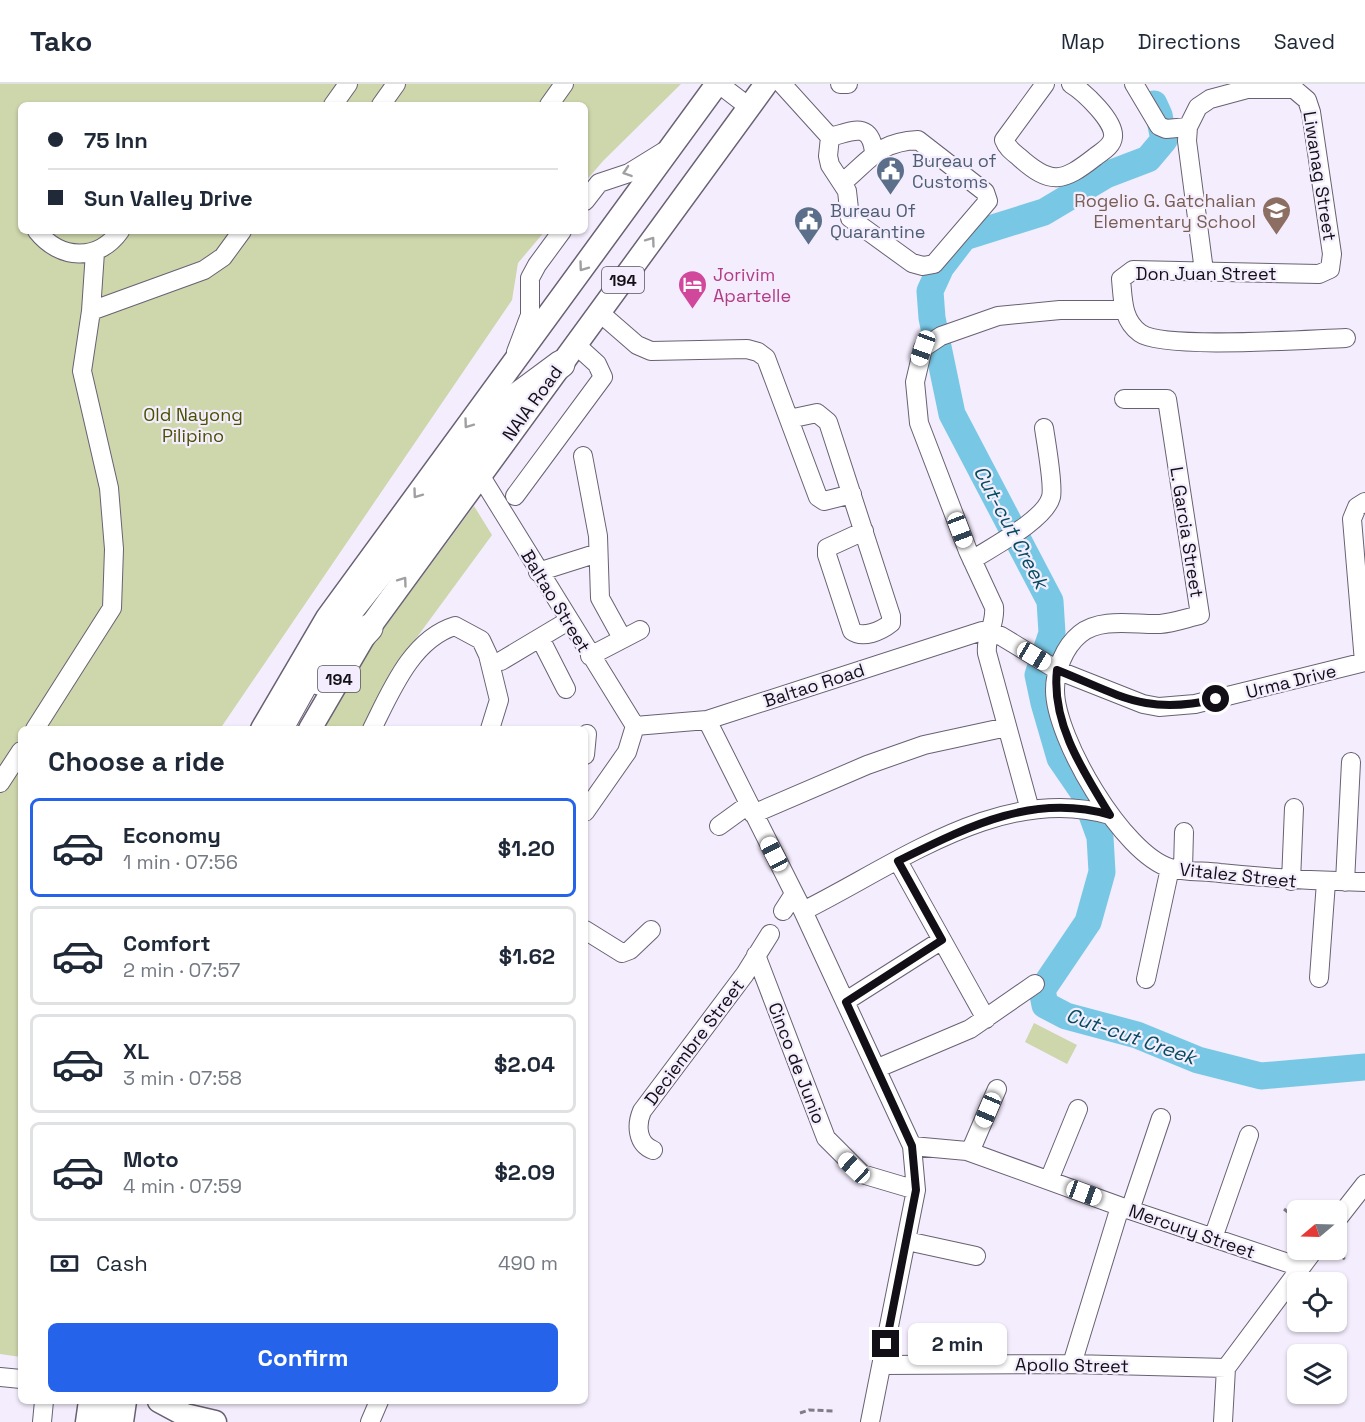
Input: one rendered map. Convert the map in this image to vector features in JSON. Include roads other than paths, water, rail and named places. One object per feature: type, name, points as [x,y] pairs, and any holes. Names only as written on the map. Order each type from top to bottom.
[{"type":"highway","points":[[281,726],[334,630],[442,494],[507,404],[568,354]]},
{"type":"highway","points":[[296,726],[314,692],[369,628]]},
{"type":"highway","points":[[107,1422],[110,1404]]},
{"type":"main road","name":"194","points":[[264,726],[327,618],[718,84]]},
{"type":"main road","name":"NAIA Road","points":[[312,726],[369,628],[766,84]]},
{"type":"main road","points":[[87,1422],[90,1404]]},
{"type":"main road","points":[[122,1422],[125,1404]]},
{"type":"main road","points":[[165,1404],[185,1415],[215,1422]]},
{"type":"street","points":[[335,102],[348,84]]},
{"type":"street","points":[[383,102],[396,84]]},
{"type":"street","points":[[551,102],[564,84]]},
{"type":"street","points":[[718,84],[749,107]]},
{"type":"street","points":[[782,84],[830,137],[828,156],[830,165],[847,192],[850,218],[855,224],[912,263],[923,266],[934,264],[987,205],[985,192],[918,140],[905,141],[874,152],[842,183]]},
{"type":"street","points":[[840,84],[848,84]]},
{"type":"street","points":[[1045,84],[1004,140],[1006,146],[1029,166],[1049,177],[1059,178],[1072,176],[1111,144],[1113,136],[1112,129],[1100,110],[1071,84]]},
{"type":"street","points":[[1134,84],[1163,128],[1188,127],[1187,141],[1204,271]]},
{"type":"street","name":"Liwanag Street","points":[[1188,127],[1198,107],[1210,99],[1247,89],[1294,89],[1307,100],[1311,112],[1332,254],[1330,269]]},
{"type":"street","points":[[830,137],[857,130],[864,131],[871,139],[874,152]]},
{"type":"street","points":[[588,197],[599,183],[644,165],[672,146]]},
{"type":"street","points":[[40,234],[50,245],[65,253],[95,252],[113,241],[118,234]]},
{"type":"street","points":[[91,311],[204,270],[223,257],[241,234]]},
{"type":"street","points":[[510,367],[530,315],[530,278],[560,234]]},
{"type":"street","points":[[37,726],[112,608],[114,549],[109,488],[82,371],[91,311],[95,252]]},
{"type":"street","name":"Don Juan Street","points":[[1124,310],[1121,279],[1133,270],[1319,273],[1330,269]]},
{"type":"street","points":[[1030,810],[987,653],[986,642],[995,616],[994,607],[972,560],[919,423],[914,400],[917,364],[934,340],[998,316],[1060,310],[1124,310],[1132,326],[1151,339],[1218,343],[1346,338]]},
{"type":"street","points":[[599,312],[637,345],[651,351],[747,349],[758,352],[766,358],[818,497],[824,501],[852,494]]},
{"type":"street","points":[[515,496],[603,377],[597,364],[568,354]]},
{"type":"street","name":"L. Garcia Street","points":[[1046,663],[1084,631],[1101,625],[1131,622],[1161,624],[1200,615],[1167,399],[1124,399]]},
{"type":"street","points":[[789,419],[817,413],[824,416],[852,494],[864,531],[891,624],[863,635],[852,631],[827,555],[827,548],[864,531]]},
{"type":"street","points":[[972,560],[1045,509],[1052,496],[1044,428]]},
{"type":"street","points":[[583,456],[598,553],[600,598],[622,638]]},
{"type":"street","name":"Baltao Street","points":[[480,475],[634,726]]},
{"type":"street","points":[[1365,502],[1357,507],[1352,519],[1365,662]]},
{"type":"street","points":[[538,572],[598,553]]},
{"type":"street","points":[[501,661],[568,621]]},
{"type":"street","points":[[374,726],[404,670],[427,639],[440,630],[455,626],[481,640],[488,655],[499,700],[491,726]]},
{"type":"street","points":[[590,656],[640,630]]},
{"type":"street","name":"Urma Drive","points":[[990,631],[1046,663],[1143,704],[1178,707],[1365,662]]},
{"type":"street","name":"Baltao Road","points":[[634,726],[706,720],[975,633],[990,631]]},
{"type":"street","points":[[540,638],[566,689]]},
{"type":"street","name":"Vitalez Street","points":[[1046,663],[1094,811],[1143,851],[1177,868],[1291,881],[1365,882]]},
{"type":"street","points":[[706,720],[803,911],[878,1068],[912,1146],[916,1190],[870,1422]]},
{"type":"street","points":[[588,808],[627,752],[634,726]]},
{"type":"street","points":[[719,826],[751,809],[924,745],[1007,727]]},
{"type":"street","points":[[0,783],[18,756]]},
{"type":"street","points":[[1346,882],[1351,762]]},
{"type":"street","points":[[1291,881],[1294,808]]},
{"type":"street","points":[[803,911],[979,822],[1030,810],[1094,811]]},
{"type":"street","points":[[1146,979],[1177,868],[1184,832]]},
{"type":"street","points":[[898,861],[986,1019]]},
{"type":"street","points":[[1319,978],[1326,882]]},
{"type":"street","points":[[783,911],[794,894]]},
{"type":"street","points":[[588,932],[622,953],[630,950],[651,930]]},
{"type":"street","name":"Deciembre Street","points":[[653,1150],[644,1144],[639,1133],[642,1111],[745,974],[770,934]]},
{"type":"street","points":[[846,1002],[942,940]]},
{"type":"street","name":"Cinco de Junio","points":[[756,955],[826,1138],[862,1174],[916,1190]]},
{"type":"street","points":[[878,1068],[941,1043],[986,1019],[1035,984]]},
{"type":"street","points":[[970,1152],[997,1089]]},
{"type":"street","points":[[1049,1180],[1078,1109]]},
{"type":"street","points":[[1072,1364],[1125,1208],[1161,1118]]},
{"type":"street","points":[[1213,1238],[1250,1135]]},
{"type":"street","name":"Mercury Street","points":[[912,1146],[970,1152],[1125,1208],[1300,1267]]},
{"type":"street","points":[[1347,1207],[1365,1184]]},
{"type":"street","points":[[907,1241],[976,1256]]},
{"type":"street","points":[[1223,1422],[1226,1368],[1306,1260]]},
{"type":"street","name":"Apollo Street","points":[[882,1365],[1072,1364],[1226,1368]]},
{"type":"street","points":[[0,1377],[18,1379]]},
{"type":"street","points":[[42,1422],[44,1404]]},
{"type":"street","points":[[370,1422],[379,1404]]},
{"type":"waterway","name":"Cut-cut Creek","points":[[1154,104],[1159,115],[1164,140],[1148,159],[1106,175],[1044,212],[964,237],[941,267],[930,291],[932,318],[952,414],[1050,601],[1052,633],[1038,675],[1060,758],[1084,793],[1100,837],[1102,872],[1088,922],[1042,990],[1045,1005],[1066,1016],[1137,1035],[1198,1060],[1261,1076],[1365,1067]]},
{"type":"place","name":"Bureau of Customs","points":[[891,196]]},
{"type":"place","name":"Rogelio G. Gatchalian Elementary School","points":[[1277,236]]},
{"type":"place","name":"Bureau Of Quarantine","points":[[809,246]]},
{"type":"place","name":"Jorivim Apartelle","points":[[692,310]]},
{"type":"park label","name":"Old Nayong Pilipino","points":[[193,424]]}]
